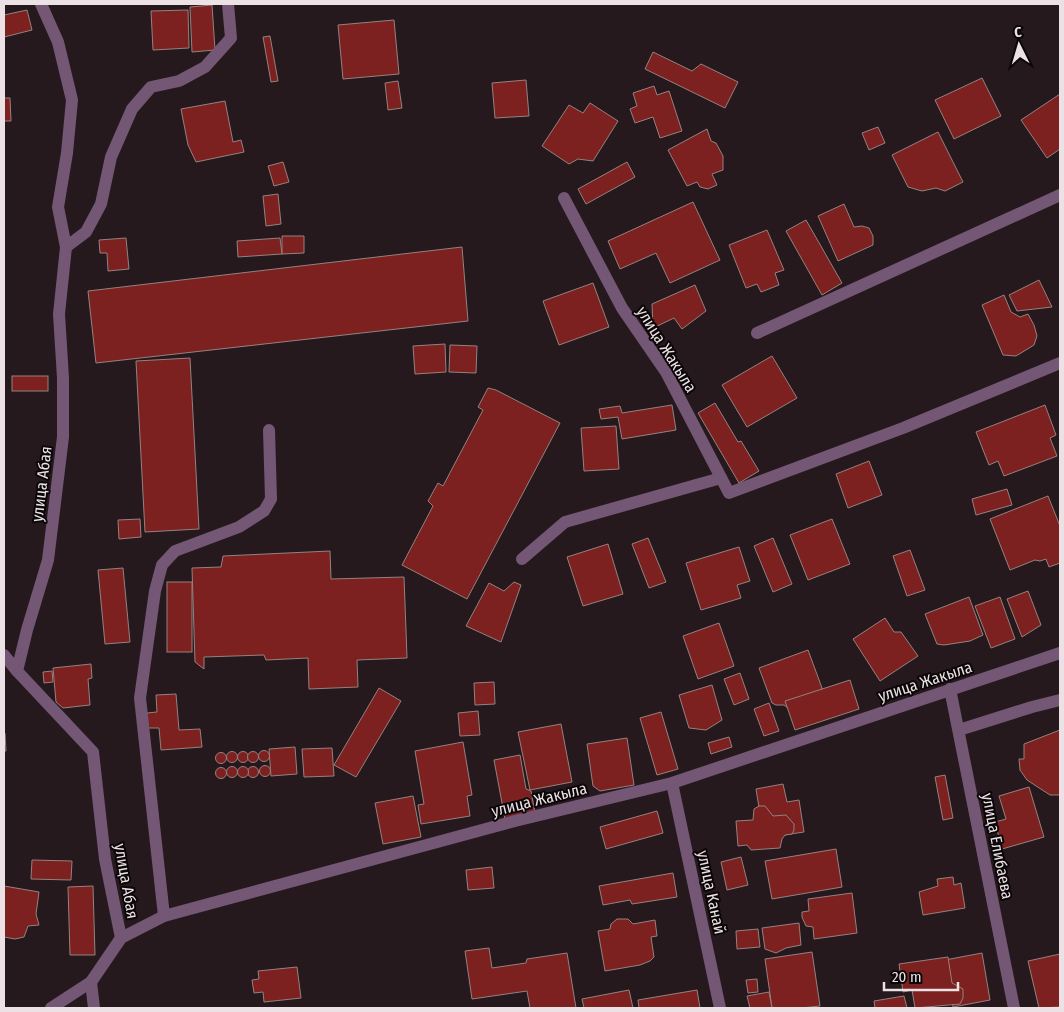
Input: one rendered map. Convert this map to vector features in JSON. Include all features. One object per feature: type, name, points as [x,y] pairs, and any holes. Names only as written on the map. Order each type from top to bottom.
[{"type":"street","name":"улица Абая","points":[[41,4],[58,42],[72,100],[67,153],[58,206],[66,247],[59,314],[63,378],[62,446],[48,560],[17,671],[93,752],[105,859],[121,938]]},
{"type":"street","points":[[66,247],[86,232],[101,204],[111,158],[132,109],[151,87],[179,81],[205,67],[232,38],[228,4]]},
{"type":"street","points":[[757,333],[1060,195]]},
{"type":"street","name":"улица Жакыла","points":[[564,198],[622,308],[666,372],[729,494],[903,428],[1060,363]]},
{"type":"street","points":[[164,916],[140,698],[155,591],[162,565],[175,550],[238,527],[264,511],[272,498],[269,430]]},
{"type":"street","points":[[522,559],[565,522],[721,478]]},
{"type":"street","name":"улица Жакыла","points":[[52,1008],[90,982],[121,938],[164,916],[515,821],[672,783],[1060,653]]},
{"type":"street","points":[[4,655],[17,671]]},
{"type":"street","name":"улица Елибаева","points":[[950,689],[1014,1008]]},
{"type":"street","points":[[959,730],[1060,700]]},
{"type":"street","name":"улица Канай","points":[[672,783],[720,1008]]},
{"type":"street","points":[[90,982],[94,1008]]},
{"type":"building","points":[[212,5],[215,50],[192,52],[190,7]]},
{"type":"building","points":[[27,10],[32,30],[4,37],[4,15]]},
{"type":"building","points":[[188,10],[189,48],[153,50],[151,11]]},
{"type":"building","points":[[394,20],[399,74],[343,79],[338,25]]},
{"type":"building","points":[[270,36],[278,81],[271,82],[263,37]]},
{"type":"building","points":[[653,52],[692,71],[701,64],[738,82],[725,108],[645,69]]},
{"type":"building","points":[[982,78],[1001,116],[954,139],[935,100]]},
{"type":"building","points":[[526,80],[529,116],[495,118],[492,83]]},
{"type":"building","points":[[398,81],[402,108],[388,110],[385,83]]},
{"type":"building","points":[[654,86],[657,95],[669,91],[682,131],[660,138],[653,117],[635,123],[630,109],[637,106],[633,93]]},
{"type":"building","points":[[1060,94],[1060,149],[1047,158],[1021,120]]},
{"type":"building","points":[[4,98],[10,98],[11,121],[4,121]]},
{"type":"building","points":[[225,101],[233,142],[241,140],[244,152],[196,162],[188,145],[181,109]]},
{"type":"building","points":[[590,103],[618,121],[593,161],[578,159],[569,164],[542,146],[569,105],[583,113]]},
{"type":"building","points":[[878,127],[885,143],[869,150],[862,133]]},
{"type":"building","points":[[707,129],[711,141],[716,143],[723,156],[723,170],[712,174],[717,185],[708,189],[700,187],[697,182],[687,186],[668,150]]},
{"type":"building","points":[[938,132],[963,182],[945,191],[936,188],[922,191],[908,187],[892,155]]},
{"type":"building","points":[[283,162],[289,182],[274,186],[268,166]]},
{"type":"building","points":[[627,162],[635,177],[586,204],[578,189]]},
{"type":"building","points":[[278,194],[281,224],[266,226],[263,196]]},
{"type":"building","points":[[693,202],[720,260],[670,283],[656,253],[620,269],[608,241]]},
{"type":"building","points":[[844,204],[854,227],[862,226],[869,228],[873,236],[873,245],[838,261],[818,216]]},
{"type":"building","points":[[806,220],[842,283],[822,295],[786,231]]},
{"type":"building","points":[[767,230],[784,270],[775,273],[779,285],[761,292],[757,284],[746,288],[729,245]]},
{"type":"building","points":[[282,236],[304,236],[304,253],[282,254]]},
{"type":"building","points":[[126,238],[129,269],[108,271],[107,253],[100,253],[99,240]]},
{"type":"building","points":[[280,238],[282,254],[238,257],[237,241]]},
{"type":"building","points":[[462,247],[468,321],[96,363],[88,291]]},
{"type":"building","points":[[1039,280],[1052,307],[1017,311],[1009,295]]},
{"type":"building","points":[[593,283],[609,327],[559,345],[543,301]]},
{"type":"building","points":[[695,285],[706,311],[682,329],[674,318],[653,328],[652,304]]},
{"type":"building","points":[[1004,295],[1011,312],[1020,317],[1028,314],[1037,336],[1034,345],[1016,356],[1003,355],[982,305]]},
{"type":"building","points":[[445,344],[446,372],[415,374],[413,346]]},
{"type":"building","points":[[450,345],[477,346],[476,373],[449,372]]},
{"type":"building","points":[[772,356],[797,398],[747,427],[722,385]]},
{"type":"building","points":[[190,358],[199,529],[145,532],[136,361]]},
{"type":"building","points":[[12,376],[48,376],[48,391],[12,391]]},
{"type":"building","points":[[488,388],[496,390],[560,423],[467,599],[402,565],[433,506],[428,501],[438,483],[443,486],[483,410],[478,407]]},
{"type":"building","points":[[715,403],[738,442],[741,441],[759,471],[739,483],[698,413]]},
{"type":"building","points":[[672,405],[676,430],[622,439],[618,417],[601,419],[599,409],[620,406],[622,413]]},
{"type":"building","points":[[1045,405],[1056,435],[1050,438],[1057,456],[1004,476],[998,461],[989,465],[976,432]]},
{"type":"building","points":[[616,426],[619,469],[584,471],[581,428]]},
{"type":"building","points":[[869,461],[882,495],[848,508],[836,474]]},
{"type":"building","points":[[1007,489],[1012,505],[976,515],[972,499]]},
{"type":"building","points":[[1048,496],[1060,526],[1060,563],[1049,567],[1046,559],[1035,560],[1010,570],[990,519]]},
{"type":"building","points":[[140,519],[141,537],[119,539],[118,520]]},
{"type":"building","points":[[832,519],[850,564],[808,580],[790,535]]},
{"type":"building","points":[[648,538],[666,582],[649,588],[632,544]]},
{"type":"building","points":[[773,538],[792,584],[773,592],[754,546]]},
{"type":"building","points":[[608,544],[623,594],[583,606],[567,557]]},
{"type":"building","points":[[739,547],[750,581],[737,585],[741,598],[701,610],[686,563]]},
{"type":"building","points":[[910,550],[925,590],[907,596],[893,556]]},
{"type":"building","points":[[330,551],[331,579],[404,577],[407,658],[357,660],[358,687],[309,689],[308,658],[266,660],[264,655],[204,657],[204,669],[195,662],[192,568],[221,567],[223,556]]},
{"type":"building","points":[[123,568],[130,642],[105,644],[98,570]]},
{"type":"building","points":[[167,582],[192,582],[192,652],[167,652]]},
{"type":"building","points":[[514,582],[521,585],[501,642],[466,626],[489,583],[504,591]]},
{"type":"building","points":[[1028,591],[1041,625],[1022,637],[1007,599]]},
{"type":"building","points":[[969,597],[983,635],[970,641],[944,645],[937,644],[925,614]]},
{"type":"building","points":[[1000,597],[1015,639],[991,648],[975,606]]},
{"type":"building","points":[[885,618],[894,632],[901,632],[918,656],[880,681],[853,639]]},
{"type":"building","points":[[719,623],[734,666],[698,679],[683,636]]},
{"type":"building","points":[[808,650],[822,688],[820,693],[809,695],[812,701],[809,710],[805,713],[796,714],[784,705],[772,703],[759,668]]},
{"type":"building","points":[[91,664],[92,678],[88,679],[90,705],[63,708],[56,702],[53,668]]},
{"type":"building","points":[[52,671],[53,682],[44,683],[43,672]]},
{"type":"building","points":[[740,673],[749,699],[734,705],[724,679]]},
{"type":"building","points":[[850,680],[859,709],[795,730],[785,701]]},
{"type":"building","points":[[494,682],[495,704],[475,705],[474,683]]},
{"type":"building","points":[[712,685],[722,720],[706,730],[689,728],[679,695]]},
{"type":"building","points":[[379,688],[401,701],[356,777],[334,765]]},
{"type":"building","points":[[176,694],[179,730],[200,729],[202,747],[161,750],[159,728],[148,728],[147,713],[157,712],[156,695]]},
{"type":"building","points":[[769,703],[779,731],[764,736],[754,709]]},
{"type":"building","points":[[478,711],[480,735],[460,736],[458,713]]},
{"type":"building","points":[[661,712],[678,769],[657,775],[640,718]]},
{"type":"building","points":[[561,724],[572,782],[530,790],[518,732]]},
{"type":"building","points":[[1060,730],[1060,795],[1050,795],[1027,780],[1020,770],[1019,759],[1024,759],[1024,744]]},
{"type":"building","points":[[5,733],[6,751],[4,751]]},
{"type":"building","points":[[729,737],[732,747],[711,754],[708,743]]},
{"type":"building","points":[[627,738],[634,785],[600,791],[593,786],[587,744]]},
{"type":"building","points":[[463,742],[472,795],[467,796],[470,816],[421,824],[418,805],[424,804],[415,751]]},
{"type":"building","points":[[295,747],[297,774],[271,776],[269,749]]},
{"type":"building","points":[[332,748],[334,776],[304,777],[302,749]]},
{"type":"building","points":[[262,751],[266,751],[269,756],[268,760],[262,761],[259,758],[259,754]]},
{"type":"building","points":[[230,752],[234,752],[237,757],[236,761],[230,762],[227,759],[227,755]]},
{"type":"building","points":[[241,752],[245,752],[248,757],[247,761],[241,762],[238,759],[238,755]]},
{"type":"building","points":[[251,752],[255,752],[258,757],[257,761],[251,762],[248,759],[248,755]]},
{"type":"building","points":[[219,753],[223,753],[226,758],[225,762],[219,763],[216,760],[216,756]]},
{"type":"building","points":[[520,755],[526,789],[531,791],[535,813],[505,819],[494,760]]},
{"type":"building","points":[[263,766],[267,766],[270,771],[269,775],[263,776],[260,773],[260,769]]},
{"type":"building","points":[[230,767],[234,767],[237,772],[236,776],[230,777],[227,774],[227,770]]},
{"type":"building","points":[[241,767],[245,767],[248,772],[247,776],[241,777],[238,774],[238,770]]},
{"type":"building","points":[[251,767],[255,767],[258,772],[257,776],[251,777],[248,774],[248,770]]},
{"type":"building","points":[[219,768],[223,768],[226,773],[225,777],[219,778],[216,775],[216,771]]},
{"type":"building","points":[[945,775],[953,818],[943,820],[935,777]]},
{"type":"building","points":[[783,784],[787,802],[799,800],[804,832],[764,838],[756,789]]},
{"type":"building","points":[[1029,787],[1044,837],[1002,849],[995,822],[1006,819],[999,796]]},
{"type":"building","points":[[413,796],[421,837],[383,844],[375,803]]},
{"type":"building","points":[[759,806],[765,806],[773,816],[786,815],[794,824],[792,834],[785,835],[780,848],[751,850],[747,845],[738,846],[736,821],[753,820],[754,809]]},
{"type":"building","points":[[657,811],[663,833],[606,849],[600,827]]},
{"type":"building","points":[[836,849],[842,887],[772,899],[765,861]]},
{"type":"building","points":[[741,857],[748,885],[727,890],[721,862]]},
{"type":"building","points":[[32,860],[72,861],[71,880],[31,879]]},
{"type":"building","points":[[492,867],[494,888],[468,890],[466,870]]},
{"type":"building","points":[[673,873],[677,897],[632,904],[630,900],[603,905],[599,886]]},
{"type":"building","points":[[953,877],[954,885],[961,883],[965,908],[923,915],[919,892],[938,886],[937,879]]},
{"type":"building","points":[[4,886],[39,892],[36,914],[39,925],[28,926],[24,937],[15,939],[4,937]]},
{"type":"building","points":[[93,886],[95,955],[70,955],[68,887]]},
{"type":"building","points":[[852,893],[857,933],[814,939],[813,927],[806,926],[802,917],[802,912],[809,911],[808,899]]},
{"type":"building","points":[[617,919],[628,919],[633,924],[655,920],[657,936],[651,937],[654,957],[650,961],[640,965],[605,971],[598,931],[610,929],[611,924]]},
{"type":"building","points":[[799,923],[801,945],[786,948],[776,953],[765,949],[762,928]]},
{"type":"building","points":[[758,929],[760,947],[737,949],[736,931]]},
{"type":"building","points":[[489,948],[492,968],[526,963],[527,959],[567,953],[576,1008],[530,1008],[527,991],[472,999],[465,951]]},
{"type":"building","points":[[812,952],[820,1006],[772,1008],[765,959]]},
{"type":"building","points":[[982,953],[990,1000],[953,1007],[945,960]]},
{"type":"building","points":[[1060,954],[1060,1007],[1039,1008],[1028,961]]},
{"type":"building","points":[[948,957],[952,983],[963,989],[963,998],[960,1004],[915,1008],[912,990],[903,992],[899,964]]},
{"type":"building","points":[[297,967],[301,998],[264,1002],[263,992],[254,993],[252,980],[259,979],[258,971]]},
{"type":"building","points":[[757,979],[758,992],[748,993],[746,980]]},
{"type":"building","points":[[629,990],[633,1008],[584,1008],[582,999]]},
{"type":"building","points":[[697,990],[700,1008],[639,1008],[638,1000]]},
{"type":"building","points":[[769,992],[772,1008],[750,1008],[747,996]]},
{"type":"building","points":[[904,996],[907,1008],[875,1008],[874,1001]]}]
